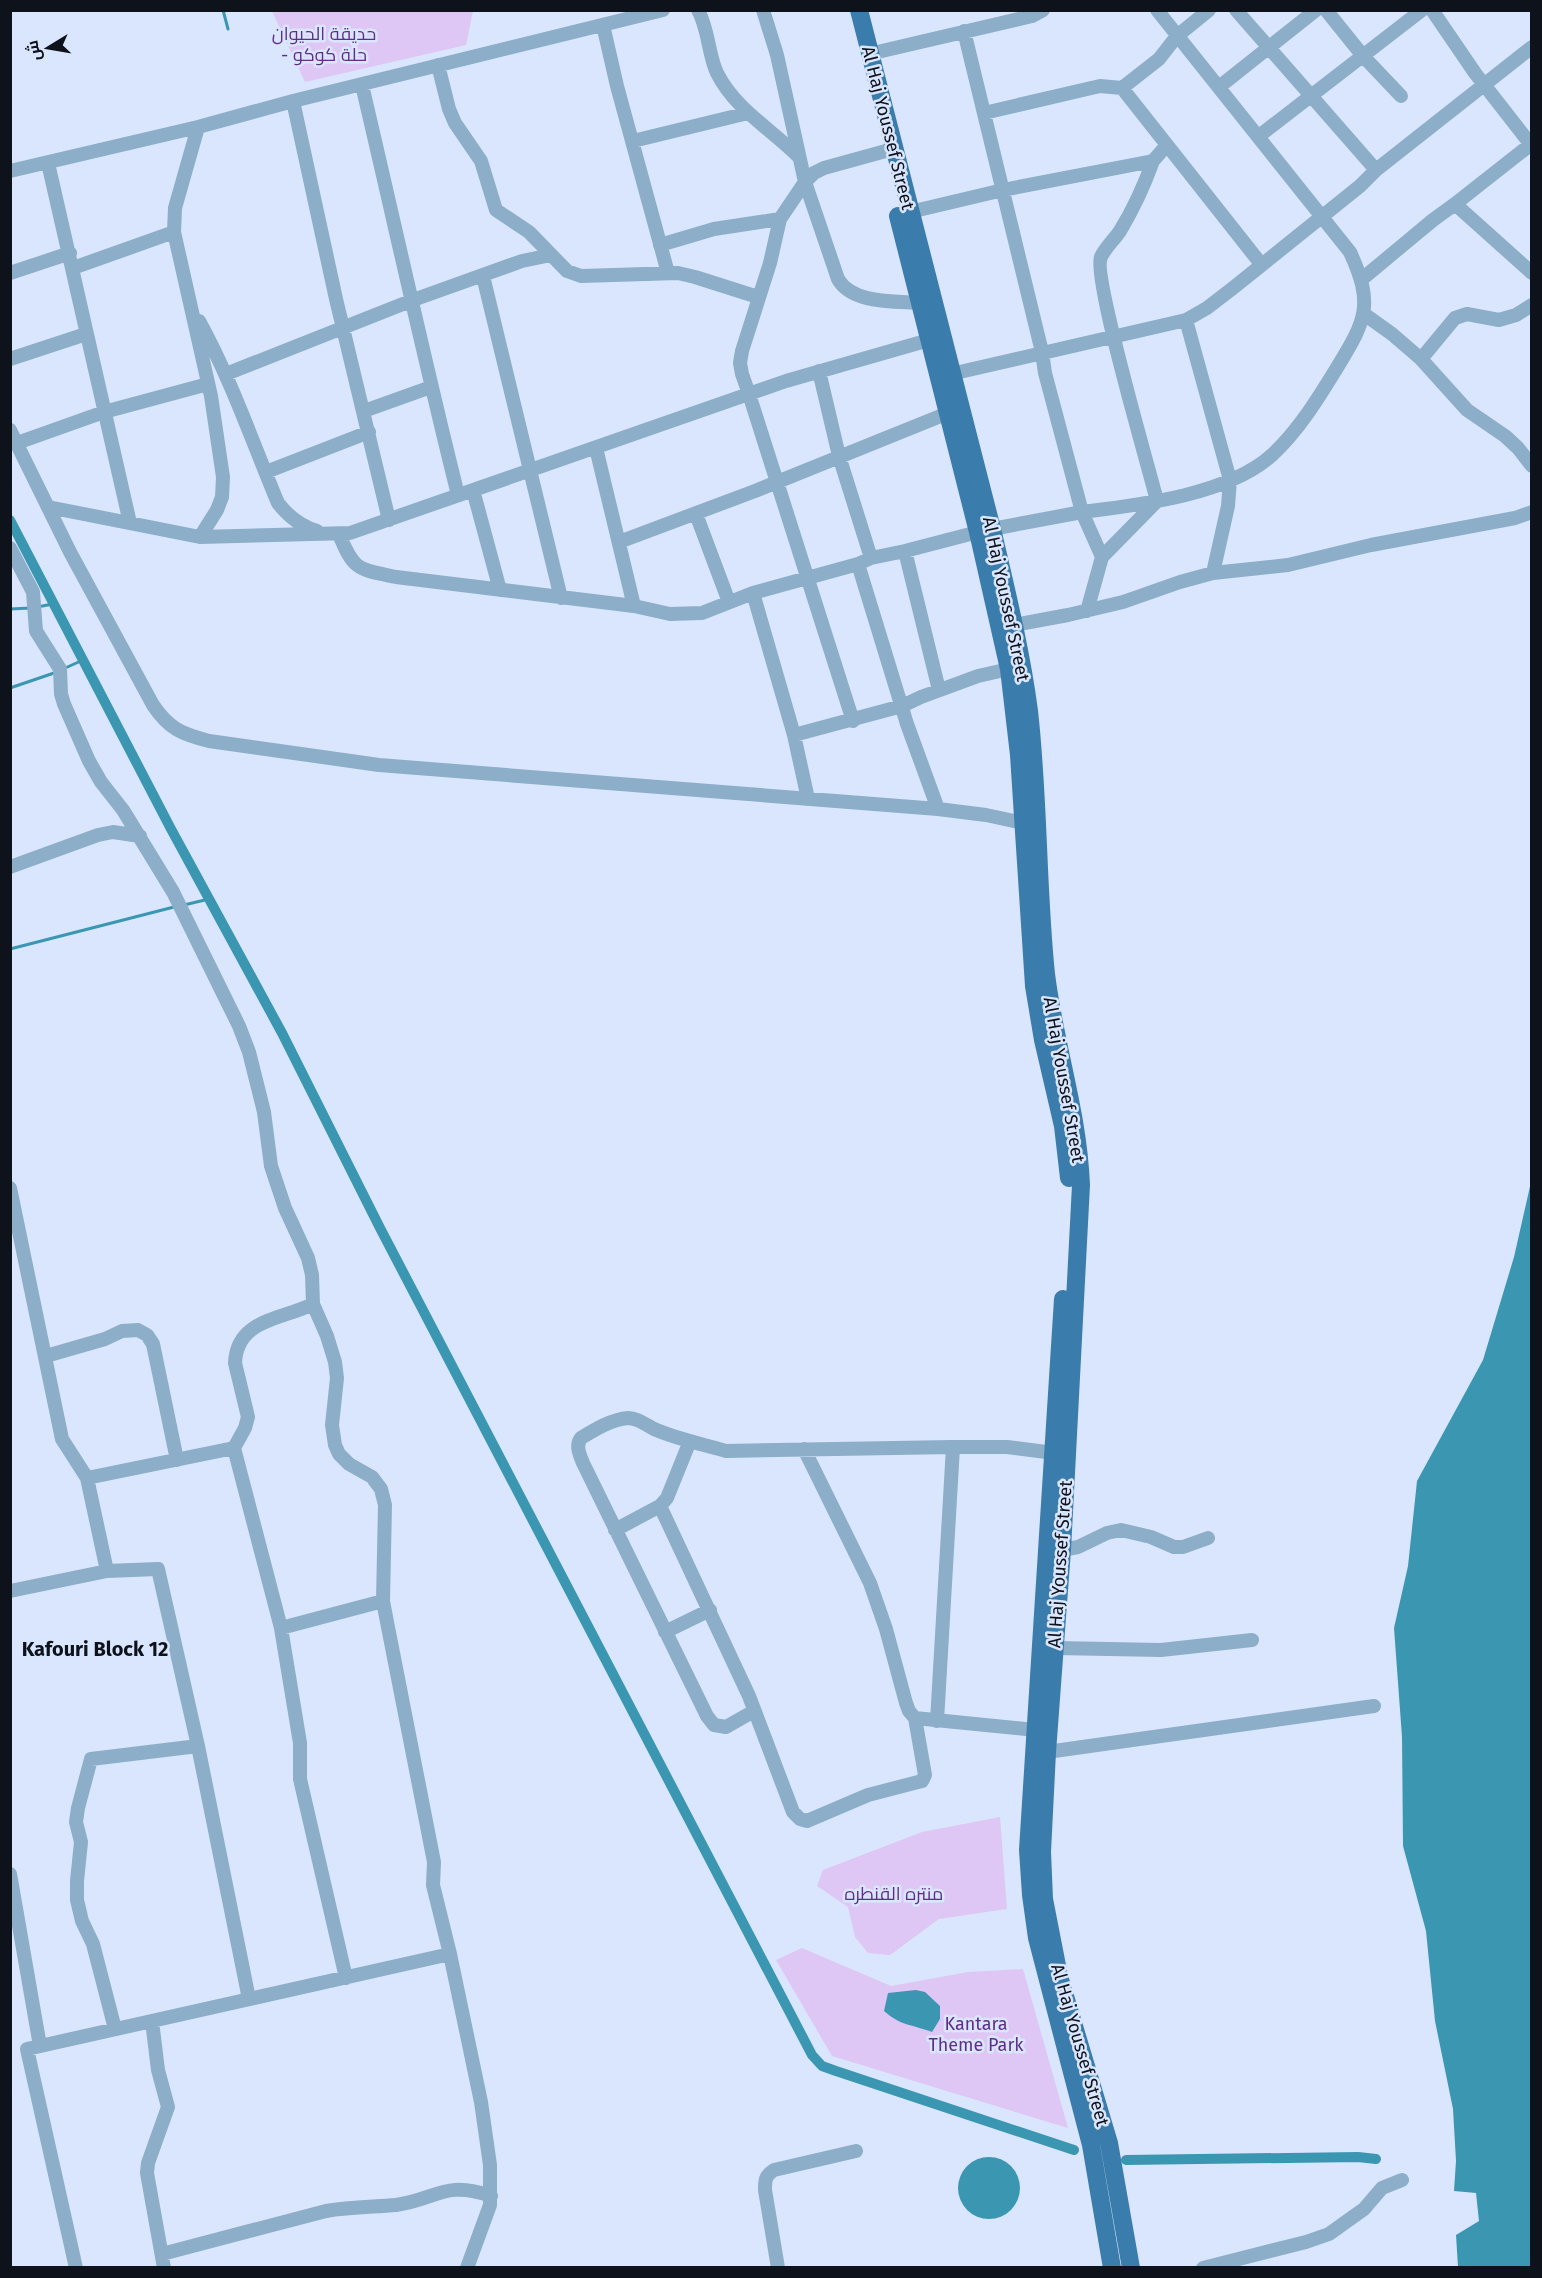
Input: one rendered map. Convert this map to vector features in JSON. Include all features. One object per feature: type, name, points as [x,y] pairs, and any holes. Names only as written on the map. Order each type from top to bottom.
[{"type":"main road","name":"Al Haj Youssef Street","points":[[847,10],[888,151],[910,212],[951,374],[985,530],[1015,712],[1034,986],[1043,1040],[1063,1126],[1069,1179],[1028,1850],[1032,1911],[1047,1981],[1090,2145],[1112,2268]]},
{"type":"main road","name":"Al Haj Youssef Street","points":[[859,10],[920,303],[948,413],[1014,625],[1031,733],[1042,928],[1051,1012],[1071,1099],[1079,1148],[1080,1207],[1062,1550],[1047,1752],[1042,1852],[1044,1899],[1059,1976],[1109,2143],[1131,2268]]},
{"type":"street","points":[[10,171],[198,127],[293,101],[663,10]]},
{"type":"street","points":[[698,10],[707,30],[716,71],[730,95],[798,156]]},
{"type":"street","points":[[763,10],[777,55],[805,182],[842,287],[863,297],[920,303]]},
{"type":"street","points":[[869,54],[964,32],[1010,16],[1032,16],[1043,10]]},
{"type":"street","points":[[336,535],[349,558],[366,571],[396,577],[634,606],[670,614],[702,613],[753,593],[858,564],[871,558],[985,530],[1157,501],[1230,480],[1260,465],[1285,442],[1350,346],[1364,314],[1366,300],[1362,279],[1350,252],[1157,10]]},
{"type":"street","points":[[984,113],[1100,86],[1122,88],[1167,52],[1177,36],[1209,10]]},
{"type":"street","points":[[1236,10],[1376,170]]},
{"type":"street","points":[[1219,87],[1316,10]]},
{"type":"street","points":[[1326,10],[1363,56],[1401,96]]},
{"type":"street","points":[[1259,136],[1422,10]]},
{"type":"street","points":[[1362,279],[1531,146],[1483,84],[1432,10]]},
{"type":"street","points":[[603,26],[668,273]]},
{"type":"street","points":[[964,32],[1051,396],[1082,512],[1102,557]]},
{"type":"street","points":[[951,374],[1186,320],[1207,308],[1483,84],[1532,47]]},
{"type":"street","points":[[438,65],[449,109],[455,123],[481,161],[496,210],[529,232],[567,272],[572,275],[668,273],[695,276],[758,297]]},
{"type":"street","points":[[362,85],[458,495]]},
{"type":"street","points":[[1122,88],[1261,264]]},
{"type":"street","points":[[293,101],[343,328],[389,520]]},
{"type":"street","points":[[633,141],[748,112]]},
{"type":"street","points":[[198,127],[175,208],[174,232],[208,384],[223,477],[222,497],[214,517],[200,537]]},
{"type":"street","points":[[1157,501],[1100,277],[1101,257],[1138,200],[1153,161],[1166,146]]},
{"type":"street","points":[[853,720],[744,384],[740,363],[770,263],[780,219],[805,182],[814,173],[824,168],[888,151]]},
{"type":"street","points":[[910,212],[1003,190],[1153,161]]},
{"type":"street","points":[[48,163],[130,523]]},
{"type":"street","points":[[1455,204],[1532,273]]},
{"type":"street","points":[[660,244],[714,229],[780,219]]},
{"type":"street","points":[[73,268],[174,232]]},
{"type":"street","points":[[10,273],[70,253]]},
{"type":"street","points":[[226,374],[413,300],[522,261],[551,255]]},
{"type":"street","points":[[483,276],[561,598]]},
{"type":"street","points":[[190,305],[226,374],[278,502],[286,514],[300,524],[314,531],[336,535]]},
{"type":"street","points":[[1421,359],[1455,318],[1467,314],[1499,320],[1516,315],[1532,305]]},
{"type":"street","points":[[1364,314],[1421,359],[1467,410],[1505,436],[1532,466]]},
{"type":"street","points":[[1186,320],[1230,480],[1227,513],[1213,573]]},
{"type":"street","points":[[10,359],[86,334]]},
{"type":"street","points":[[48,507],[200,537],[350,533],[749,394],[819,371],[929,340]]},
{"type":"street","points":[[819,371],[839,456],[871,558]]},
{"type":"street","points":[[17,443],[104,412],[208,384]]},
{"type":"street","points":[[364,411],[431,387]]},
{"type":"street","points":[[619,542],[696,514],[948,413]]},
{"type":"street","points":[[10,430],[80,572],[153,705],[162,719],[185,735],[245,747],[379,765],[938,809],[1023,822]]},
{"type":"street","points":[[266,472],[369,432]]},
{"type":"street","points":[[596,448],[634,606]]},
{"type":"street","points":[[473,490],[500,590]]},
{"type":"street","points":[[1087,611],[1102,557],[1157,501]]},
{"type":"street","points":[[1014,625],[1123,602],[1213,573],[1288,565],[1371,545],[1515,518],[1532,512]]},
{"type":"street","points":[[696,514],[729,602]]},
{"type":"street","points":[[10,549],[33,592],[36,631],[60,669],[61,694],[64,704],[85,752],[101,782],[140,836],[183,914],[239,1026],[249,1052],[262,1102],[274,1179],[309,1258],[313,1304],[335,1362],[337,1378],[332,1425],[335,1445],[339,1454],[349,1464],[372,1477],[381,1489],[385,1505],[383,1601],[434,1862],[433,1885],[450,1954],[487,2140],[490,2205],[467,2268]]},
{"type":"street","points":[[905,551],[939,690]]},
{"type":"street","points":[[858,564],[902,706],[938,809]]},
{"type":"street","points":[[753,593],[794,735],[808,799]]},
{"type":"street","points":[[794,735],[902,706],[978,676],[1009,669]]},
{"type":"street","points":[[10,867],[98,835],[113,832],[140,836]]},
{"type":"street","points":[[10,1188],[62,1438],[87,1478],[107,1571]]},
{"type":"street","points":[[313,1304],[255,1327],[242,1337],[235,1356],[235,1363],[248,1422],[234,1448],[281,1628],[300,1743],[300,1779],[346,1978]]},
{"type":"street","points":[[46,1356],[105,1339],[122,1331],[138,1330],[147,1335],[153,1344],[177,1460]]},
{"type":"street","points":[[754,1712],[726,1727],[714,1725],[706,1716],[583,1463],[578,1451],[578,1442],[581,1438],[611,1423],[628,1418],[639,1420],[654,1429],[726,1451],[1007,1447],[1054,1453]]},
{"type":"street","points":[[615,1530],[660,1506],[667,1498],[690,1441]]},
{"type":"street","points":[[937,1720],[953,1447]]},
{"type":"street","points":[[87,1478],[234,1448]]},
{"type":"street","points":[[660,1506],[710,1610],[754,1712],[793,1812],[800,1819],[807,1821],[868,1795],[922,1781],[925,1775],[915,1718],[906,1703],[886,1629],[870,1583],[804,1449]]},
{"type":"street","points":[[1062,1550],[1078,1547],[1107,1533],[1121,1530],[1142,1534],[1174,1547],[1184,1547],[1208,1538]]},
{"type":"street","points":[[10,1591],[107,1571],[158,1569],[198,1746],[249,1999]]},
{"type":"street","points":[[281,1628],[383,1601]]},
{"type":"street","points":[[665,1632],[710,1610]]},
{"type":"street","points":[[1055,1648],[1161,1650],[1252,1640]]},
{"type":"street","points":[[1047,1752],[1374,1706]]},
{"type":"street","points":[[915,1718],[1036,1730]]},
{"type":"street","points":[[115,2029],[93,1944],[82,1921],[77,1900],[81,1842],[76,1822],[91,1759],[198,1746]]},
{"type":"street","points":[[10,1874],[40,2046]]},
{"type":"street","points":[[76,2268],[27,2049],[450,1954]]},
{"type":"street","points":[[152,2021],[158,2070],[168,2107],[148,2163],[147,2173],[163,2261],[337,2209],[396,2205],[455,2189],[473,2190],[491,2196]]},
{"type":"street","points":[[778,2268],[765,2190],[767,2175],[774,2170],[856,2151]]},
{"type":"street","points":[[1203,2268],[1329,2234],[1364,2210],[1382,2188],[1402,2181]]},
{"type":"green space","name":"حديقة الحيوان - حلة كوكو","points":[[272,11],[473,11],[466,45],[305,82]]},
{"type":"green space","name":"منتره القنطره","points":[[1000,1817],[1007,1909],[939,1919],[890,1955],[868,1953],[855,1937],[848,1907],[817,1886],[823,1870],[922,1832]]},
{"type":"green space","name":"Kantara Theme Park","points":[[802,1948],[891,1986],[968,1972],[1023,1969],[1068,2128],[832,2056],[776,1960]]},
{"type":"water","points":[[1531,1182],[1531,2267],[1458,2267],[1456,2235],[1479,2221],[1476,2193],[1454,2191],[1456,2161],[1453,2109],[1435,2021],[1426,1931],[1403,1846],[1402,1737],[1394,1628],[1408,1566],[1417,1481],[1483,1360],[1514,1257]]},
{"type":"water","points":[[916,1990],[925,1992],[940,2006],[940,2019],[932,2032],[901,2022],[884,2011],[888,1993]]},
{"type":"water","points":[[983,2157],[995,2157],[1011,2166],[1018,2176],[1020,2188],[1018,2200],[1011,2210],[995,2219],[983,2219],[972,2214],[963,2205],[958,2194],[958,2182],[963,2171],[972,2162]]},
{"type":"waterway","points":[[223,10],[228,29]]},
{"type":"waterway","points":[[10,520],[171,829],[282,1033],[380,1228],[812,2055],[822,2066],[1074,2150]]},
{"type":"waterway","points":[[37,607],[53,604]]},
{"type":"waterway","points":[[10,609],[31,608]]},
{"type":"waterway","points":[[63,669],[83,660]]},
{"type":"waterway","points":[[10,688],[57,672]]},
{"type":"waterway","points":[[184,905],[209,899]]},
{"type":"waterway","points":[[10,949],[174,907]]},
{"type":"waterway","points":[[1126,2160],[1358,2157],[1376,2159]]},
{"type":"district","name":"Kafouri Block 12","points":[[95,1649]]}]
